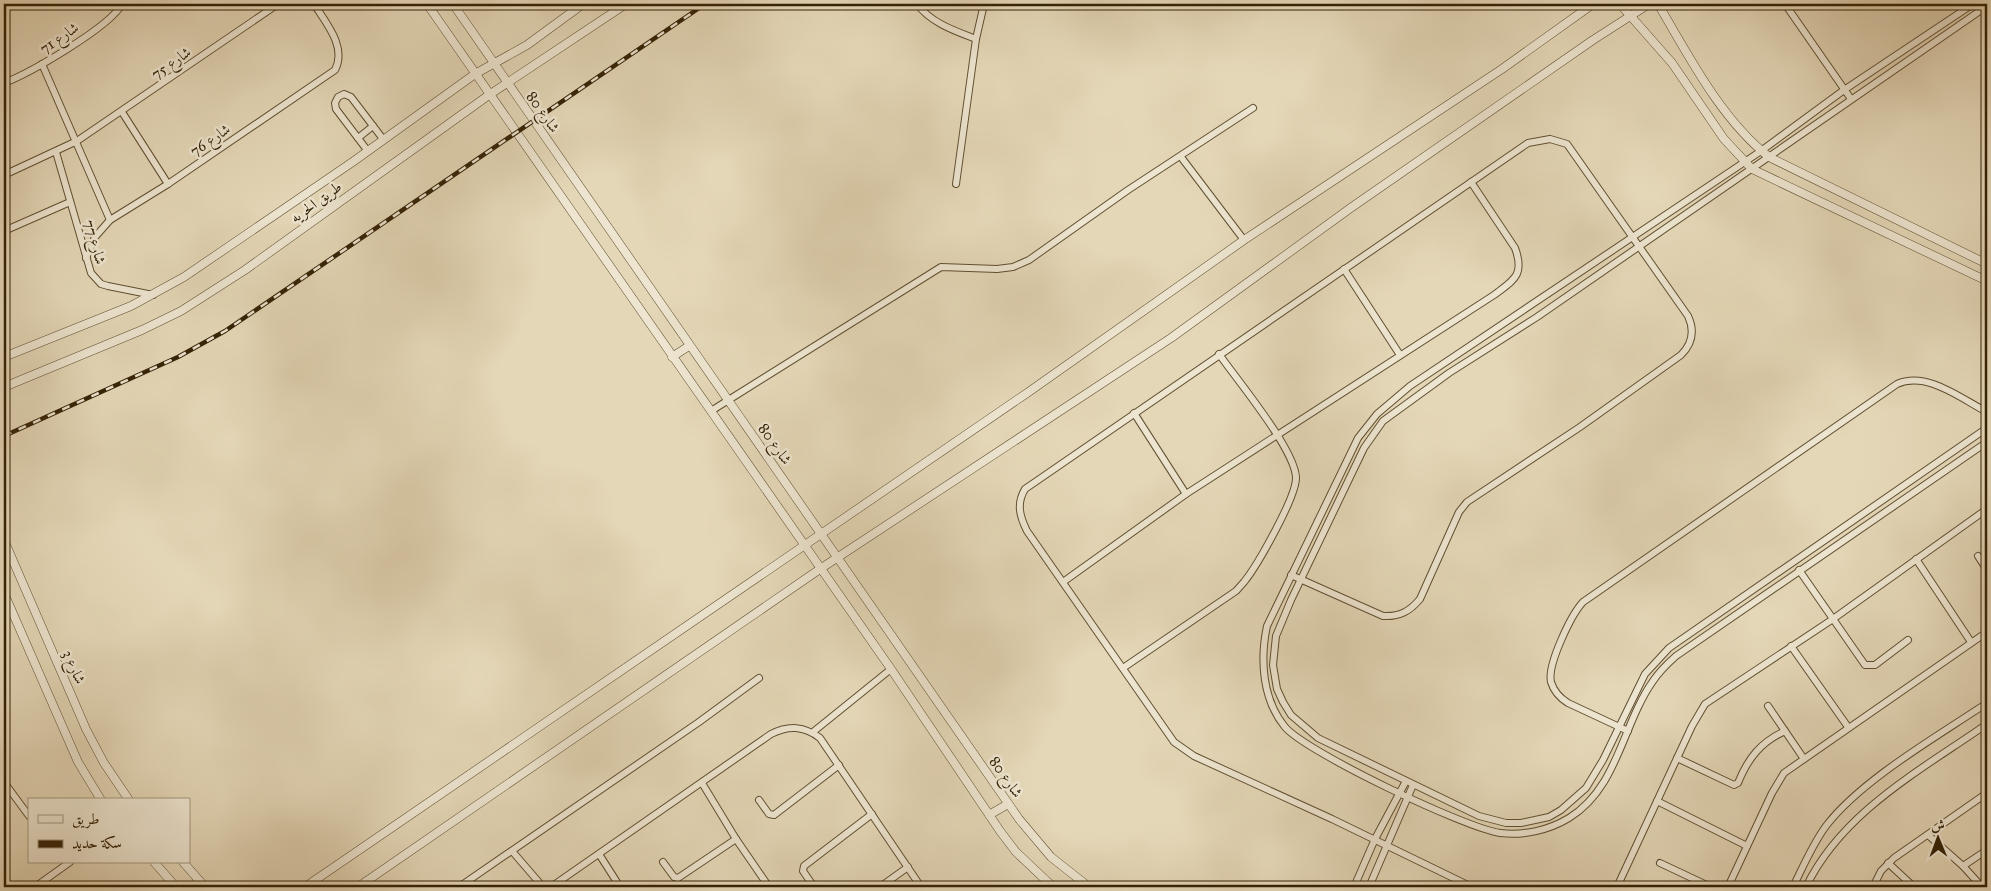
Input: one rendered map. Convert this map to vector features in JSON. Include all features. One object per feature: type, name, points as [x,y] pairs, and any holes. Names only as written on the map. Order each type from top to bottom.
[{"type":"street","name":"شارع 71","points":[[4,83],[42,64],[111,18],[122,4]]},
{"type":"street","name":"شارع 75","points":[[4,175],[77,141],[278,4]]},
{"type":"street","name":"شارع 76","points":[[86,258],[95,237],[110,220],[168,184],[328,76],[339,62],[340,54],[336,40],[314,4]]},
{"type":"street","points":[[427,4],[474,74],[891,669],[989,815],[1016,852],[1053,887]]},
{"type":"street","name":"شارع 80","points":[[453,4],[492,63],[1008,804],[1034,839],[1051,857],[1089,887]]},
{"type":"street","name":"طريق الحريه","points":[[4,387],[142,330],[182,311],[245,270],[507,83],[626,4]]},
{"type":"street","points":[[917,4],[922,11],[938,22],[976,39]]},
{"type":"street","points":[[956,184],[976,39],[984,4]]},
{"type":"street","points":[[305,887],[1030,391],[1244,240],[1502,69],[1593,4]]},
{"type":"street","points":[[1620,4],[1672,63],[1724,139],[1752,170],[1987,281]]},
{"type":"street","points":[[358,887],[820,569],[1171,338],[1360,202],[1649,4]]},
{"type":"street","points":[[1658,4],[1712,92],[1744,135],[1761,151],[1987,264]]},
{"type":"street","points":[[1785,4],[1851,99]]},
{"type":"street","points":[[1973,4],[1844,90],[1761,151],[1632,235],[1410,386],[1377,414],[1358,438],[1267,626],[1262,652],[1265,680],[1277,713],[1285,726],[1308,746],[1408,796],[1488,830],[1514,834],[1543,829],[1570,818],[1594,796],[1614,763],[1652,682],[1669,662],[1799,570],[1987,442]]},
{"type":"street","name":"طريق الحريه","points":[[4,357],[153,295],[200,266],[474,74],[527,45],[579,5]]},
{"type":"street","points":[[1987,6],[1537,317],[1449,373],[1384,421],[1364,448],[1301,579],[1276,636],[1274,650],[1275,679],[1283,702],[1291,715],[1318,738],[1406,782],[1492,820],[1521,823],[1535,821],[1561,810],[1579,796],[1592,779],[1645,674],[1669,648],[1987,428]]},
{"type":"street","points":[[42,64],[110,220]]},
{"type":"street","points":[[367,150],[336,109],[335,102],[338,97],[344,94],[351,96],[383,139]]},
{"type":"street","points":[[711,412],[941,267],[997,269],[1013,267],[1029,260],[1128,190],[1253,108]]},
{"type":"street","points":[[122,112],[168,184]]},
{"type":"street","points":[[358,138],[373,126]]},
{"type":"street","points":[[1291,575],[1383,616],[1394,617],[1404,613],[1412,608],[1420,599],[1459,512],[1466,502],[1580,427],[1681,356],[1691,340],[1692,324],[1567,144],[1560,140],[1550,139],[1528,143],[1134,413],[1025,489],[1021,495],[1020,518],[1166,732],[1183,749],[1375,839],[1472,887]]},
{"type":"street","name":"شارع 77","points":[[56,152],[90,273],[101,284],[153,295]]},
{"type":"street","points":[[1181,157],[1244,240]]},
{"type":"street","points":[[1063,582],[1186,494],[1494,295],[1513,280],[1519,271],[1520,261],[1515,248],[1471,182]]},
{"type":"street","points":[[4,231],[70,202]]},
{"type":"street","points":[[1344,269],[1400,355]]},
{"type":"street","points":[[672,357],[689,346]]},
{"type":"street","points":[[1123,668],[1236,591],[1250,574],[1294,488],[1296,478],[1294,468],[1278,435],[1219,354]]},
{"type":"street","points":[[1628,731],[1560,698],[1551,682],[1551,672],[1560,646],[1578,608],[1589,596],[1897,384],[1915,379],[1925,380],[1987,412]]},
{"type":"street","points":[[1134,413],[1186,494]]},
{"type":"street","points":[[1617,887],[1696,716],[1705,704],[1832,619],[1987,509]]},
{"type":"street","name":"شارع 3","points":[[4,540],[86,729],[104,763],[128,798]]},
{"type":"street","points":[[1978,556],[1987,570]]},
{"type":"street","points":[[1916,559],[1971,642]]},
{"type":"street","points":[[1799,570],[1863,663],[1867,666],[1875,665],[1908,640]]},
{"type":"street","points":[[4,593],[78,762],[100,798]]},
{"type":"street","points":[[1728,887],[1777,782],[1784,773],[1987,632]]},
{"type":"street","points":[[1791,646],[1848,727]]},
{"type":"street","points":[[813,732],[891,669]]},
{"type":"street","points":[[459,887],[699,722],[758,678]]},
{"type":"street","points":[[1793,887],[1813,846],[1840,810],[1883,774],[1987,703]]},
{"type":"street","points":[[1768,706],[1804,759]]},
{"type":"street","points":[[1806,887],[1813,872],[1836,839],[1861,815],[1886,794],[1987,724]]},
{"type":"street","points":[[551,887],[781,729],[803,728],[813,732],[820,738],[921,887]]},
{"type":"street","points":[[1677,758],[1736,785],[1751,756],[1761,746],[1785,731]]},
{"type":"street","points":[[759,800],[769,814],[774,815],[839,766]]},
{"type":"street","points":[[4,782],[28,815]]},
{"type":"street","points":[[1354,887],[1375,839],[1406,782]]},
{"type":"street","points":[[702,783],[736,839],[769,887]]},
{"type":"street","points":[[1369,887],[1413,785]]},
{"type":"street","points":[[1873,887],[1888,863],[1987,793]]},
{"type":"street","points":[[1657,801],[1747,846]]},
{"type":"street","points":[[989,815],[1008,804]]},
{"type":"street","points":[[814,887],[802,871],[804,866],[872,814]]},
{"type":"street","points":[[1928,834],[1963,866],[1982,887]]},
{"type":"street","points":[[663,862],[674,877],[678,878],[736,839]]},
{"type":"street","points":[[1963,866],[1987,850]]},
{"type":"street","points":[[512,851],[543,887]]},
{"type":"street","points":[[599,854],[620,887]]},
{"type":"street","points":[[1888,863],[1914,887]]},
{"type":"street","points":[[36,887],[65,864]]},
{"type":"street","points":[[156,864],[176,887]]},
{"type":"street","points":[[185,864],[205,887]]},
{"type":"street","points":[[1660,864],[1711,887]]},
{"type":"street","points":[[880,887],[908,867]]},
{"type":"street","points":[[1691,887],[1694,880]]},
{"type":"railway","points":[[4,436],[178,357],[225,331],[705,4]]}]
